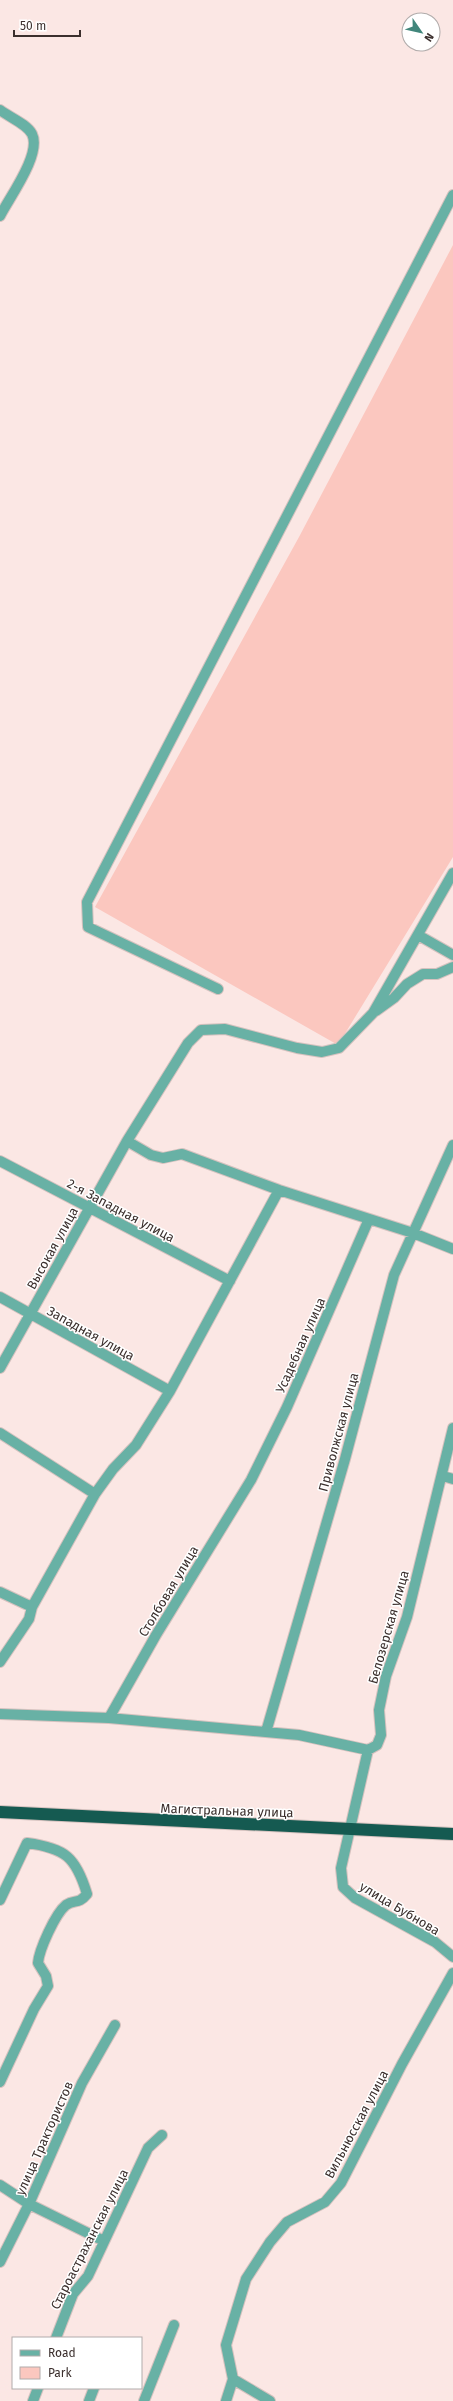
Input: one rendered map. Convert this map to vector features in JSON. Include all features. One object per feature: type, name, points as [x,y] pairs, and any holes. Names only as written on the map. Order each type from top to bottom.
[{"type":"highway","name":"Магистральная улица","points":[[0,1812],[453,1834]]},
{"type":"street","points":[[0,110],[28,129],[33,135],[34,153],[0,216]]},
{"type":"street","points":[[218,989],[88,927],[87,902],[453,195]]},
{"type":"street","points":[[373,1013],[453,873]]},
{"type":"street","points":[[418,934],[453,955]]},
{"type":"street","points":[[373,1013],[394,998],[408,984],[424,974],[437,974],[453,966]]},
{"type":"street","name":"Высокая улица","points":[[0,1368],[127,1141],[177,1057],[201,1030],[225,1029],[297,1048],[322,1052],[339,1048],[373,1013]]},
{"type":"street","points":[[127,1141],[151,1155],[162,1158],[182,1154],[279,1190],[414,1233],[453,1248]]},
{"type":"street","name":"Приволжская улица","points":[[266,1732],[345,1459],[394,1276],[453,1146]]},
{"type":"street","name":"2-я Западная улица","points":[[0,1161],[230,1281]]},
{"type":"street","points":[[0,1662],[28,1619],[32,1607],[95,1494],[113,1469],[136,1445],[170,1391],[279,1190]]},
{"type":"street","name":"Усадебная улица","points":[[251,1480],[287,1407],[369,1219]]},
{"type":"street","name":"Западная улица","points":[[0,1297],[170,1391]]},
{"type":"street","name":"Белозерская улица","points":[[349,1829],[368,1750],[380,1740],[379,1710],[386,1676],[407,1617],[443,1476],[453,1428]]},
{"type":"street","points":[[0,1433],[95,1494]]},
{"type":"street","points":[[443,1476],[453,1479]]},
{"type":"street","name":"Столбовая улица","points":[[109,1718],[156,1635],[251,1480]]},
{"type":"street","points":[[0,1592],[32,1607]]},
{"type":"street","points":[[0,1714],[109,1718],[299,1735],[368,1750]]},
{"type":"street","name":"улица Бубнова","points":[[349,1829],[341,1868],[343,1887],[355,1898],[435,1942],[453,1957]]},
{"type":"street","points":[[0,1900],[21,1852],[27,1843],[47,1846],[69,1856],[81,1873],[87,1894],[80,1902],[67,1905],[54,1920],[38,1964],[46,1976],[48,1986],[34,2010],[0,2082]]},
{"type":"street","name":"Вильнюсская улица","points":[[226,2401],[233,2379],[226,2345],[246,2279],[270,2242],[287,2222],[325,2202],[341,2183],[402,2064],[453,1972]]},
{"type":"street","name":"улица Трактористов","points":[[0,2262],[29,2204],[82,2083],[115,2025]]},
{"type":"street","name":"Староастраханская улица","points":[[56,2337],[73,2294],[88,2276],[148,2148],[162,2135]]},
{"type":"street","points":[[0,2185],[29,2204],[104,2241]]},
{"type":"street","points":[[144,2401],[174,2325]]},
{"type":"street","points":[[233,2379],[270,2401]]},
{"type":"street","points":[[35,2401],[38,2389]]},
{"type":"street","points":[[89,2401],[94,2389]]},
{"type":"green space","points":[[453,245],[453,857],[338,1045],[95,907],[299,537]]}]
